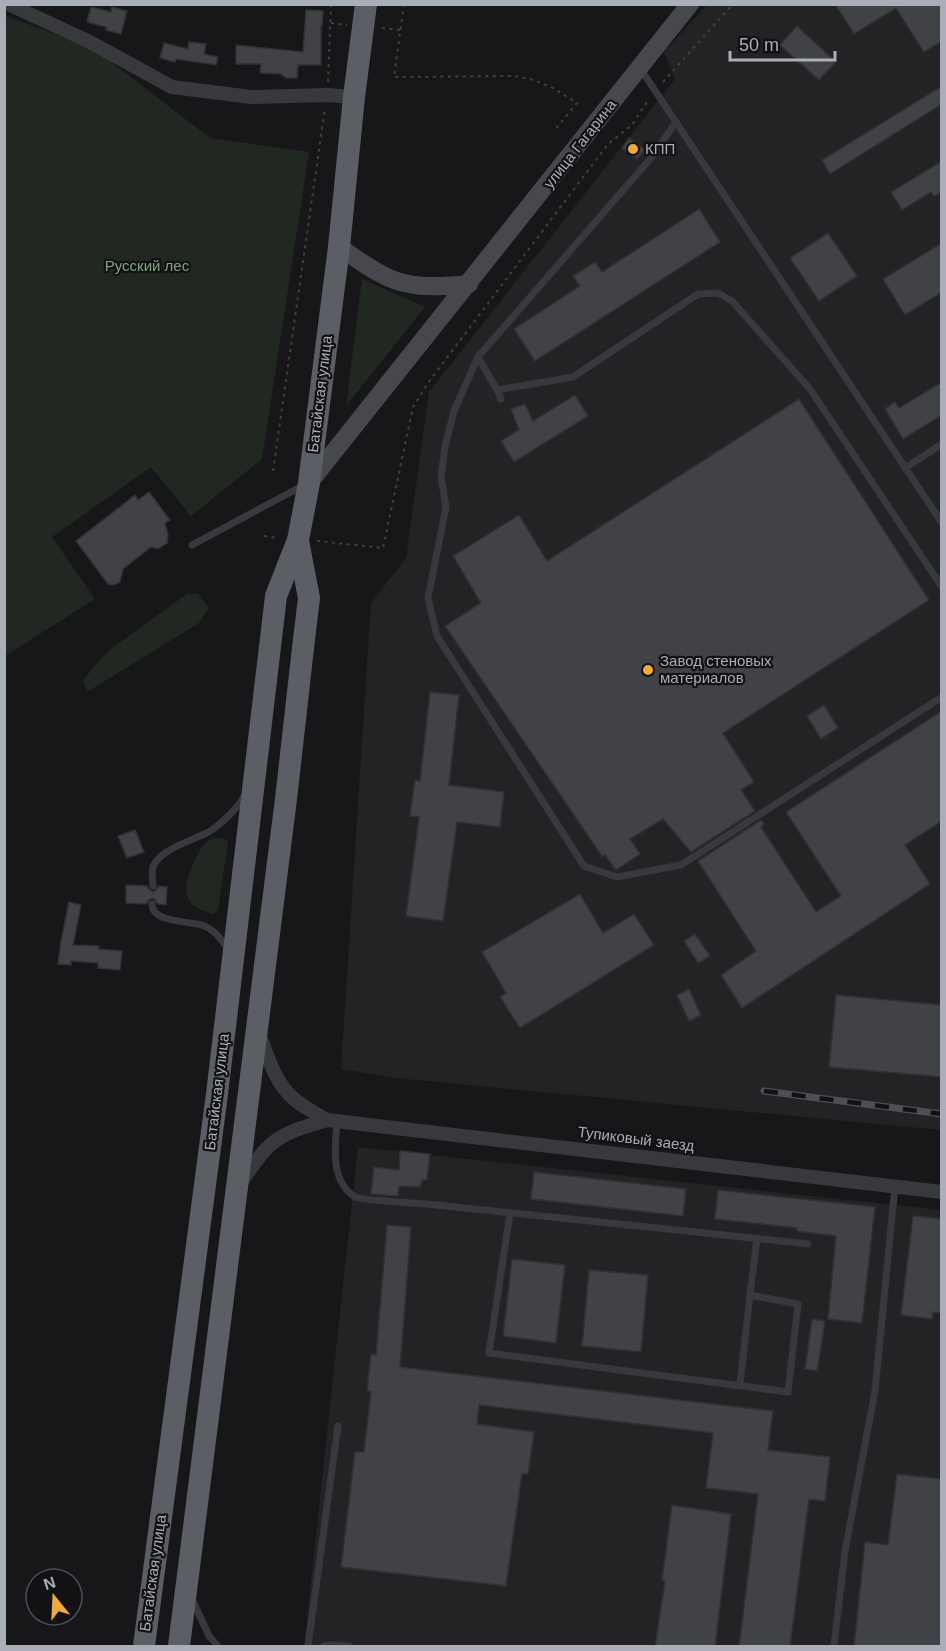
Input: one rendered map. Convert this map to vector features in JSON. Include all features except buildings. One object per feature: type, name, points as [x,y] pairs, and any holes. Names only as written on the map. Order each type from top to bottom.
[{"type":"highway","points":[[354,97],[366,4]]},
{"type":"highway","name":"Батайская улица","points":[[144,1647],[216,1106],[276,596],[298,540],[309,483],[339,247],[354,97]]},
{"type":"highway","name":"Батайская улица","points":[[179,1647],[258,1029],[309,598],[298,540]]},
{"type":"main road","name":"улица Гагарина","points":[[309,483],[690,4]]},
{"type":"main road","points":[[339,247],[377,272],[407,284],[448,286],[469,284]]},
{"type":"street","points":[[8,4],[88,41],[172,87],[251,97],[327,95],[354,97]]},
{"type":"street","points":[[258,1029],[277,1077],[288,1093],[302,1105],[332,1121]]},
{"type":"street","points":[[238,1186],[272,1142],[286,1133],[332,1121]]},
{"type":"street","name":"Тупиковый заезд","points":[[332,1121],[942,1192]]},
{"type":"lane","points":[[640,68],[942,523]]},
{"type":"lane","points":[[676,122],[651,158],[478,357],[454,411],[445,446],[441,477],[446,507],[428,598],[437,636],[584,866],[617,877],[681,865],[942,697]]},
{"type":"lane","points":[[497,390],[573,377],[699,294],[718,293],[732,301],[810,388],[942,587]]},
{"type":"lane","points":[[478,357],[501,399]]},
{"type":"lane","points":[[905,468],[942,444]]},
{"type":"lane","points":[[192,545],[309,483]]},
{"type":"lane","points":[[153,886],[153,867],[158,861],[174,847],[212,829],[240,804],[256,769]]},
{"type":"lane","points":[[152,904],[155,914],[203,926],[219,935],[233,956]]},
{"type":"lane","points":[[332,1121],[338,1171],[345,1187],[357,1198],[808,1244]]},
{"type":"lane","points":[[834,1647],[844,1551],[875,1391],[895,1186]]},
{"type":"lane","points":[[510,1213],[489,1353],[788,1392],[798,1304],[750,1295]]},
{"type":"lane","points":[[740,1384],[757,1238]]},
{"type":"lane","points":[[308,1647],[338,1426]]},
{"type":"lane","points":[[186,1588],[209,1636],[218,1647]]},
{"type":"lane","points":[[324,1647],[332,1645],[349,1647]]},
{"type":"path","points":[[273,471],[327,95],[331,4]]},
{"type":"path","points":[[404,4],[394,77],[514,76],[534,80],[553,88],[577,103],[554,131]]},
{"type":"path","points":[[264,536],[383,548],[413,407],[428,383],[608,144],[632,125],[655,90],[733,4]]},
{"type":"shaded area","points":[[741,4],[941,5],[941,1130],[395,1078],[341,1069],[371,603],[406,558],[429,392],[675,79],[664,52],[707,5],[739,7]]},
{"type":"shaded area","points":[[358,1147],[941,1210],[941,1646],[304,1646]]},
{"type":"green space","name":"Русский лес","points":[[4,15],[93,48],[210,138],[309,152],[262,459],[191,516],[151,467],[52,537],[95,599],[5,656]]},
{"type":"green space","points":[[362,279],[425,307],[346,406]]},
{"type":"green space","points":[[187,594],[198,594],[209,608],[199,623],[87,692],[83,680],[108,651]]},
{"type":"green space","points":[[213,838],[224,838],[228,843],[218,910],[213,914],[195,906],[190,901],[186,889],[189,873],[198,853]]},
{"type":"railway","points":[[764,1091],[942,1114]]},
{"type":"place","name":"КПП","points":[[633,149]]},
{"type":"place","name":"Завод стеновых материалов","points":[[648,670]]}]
